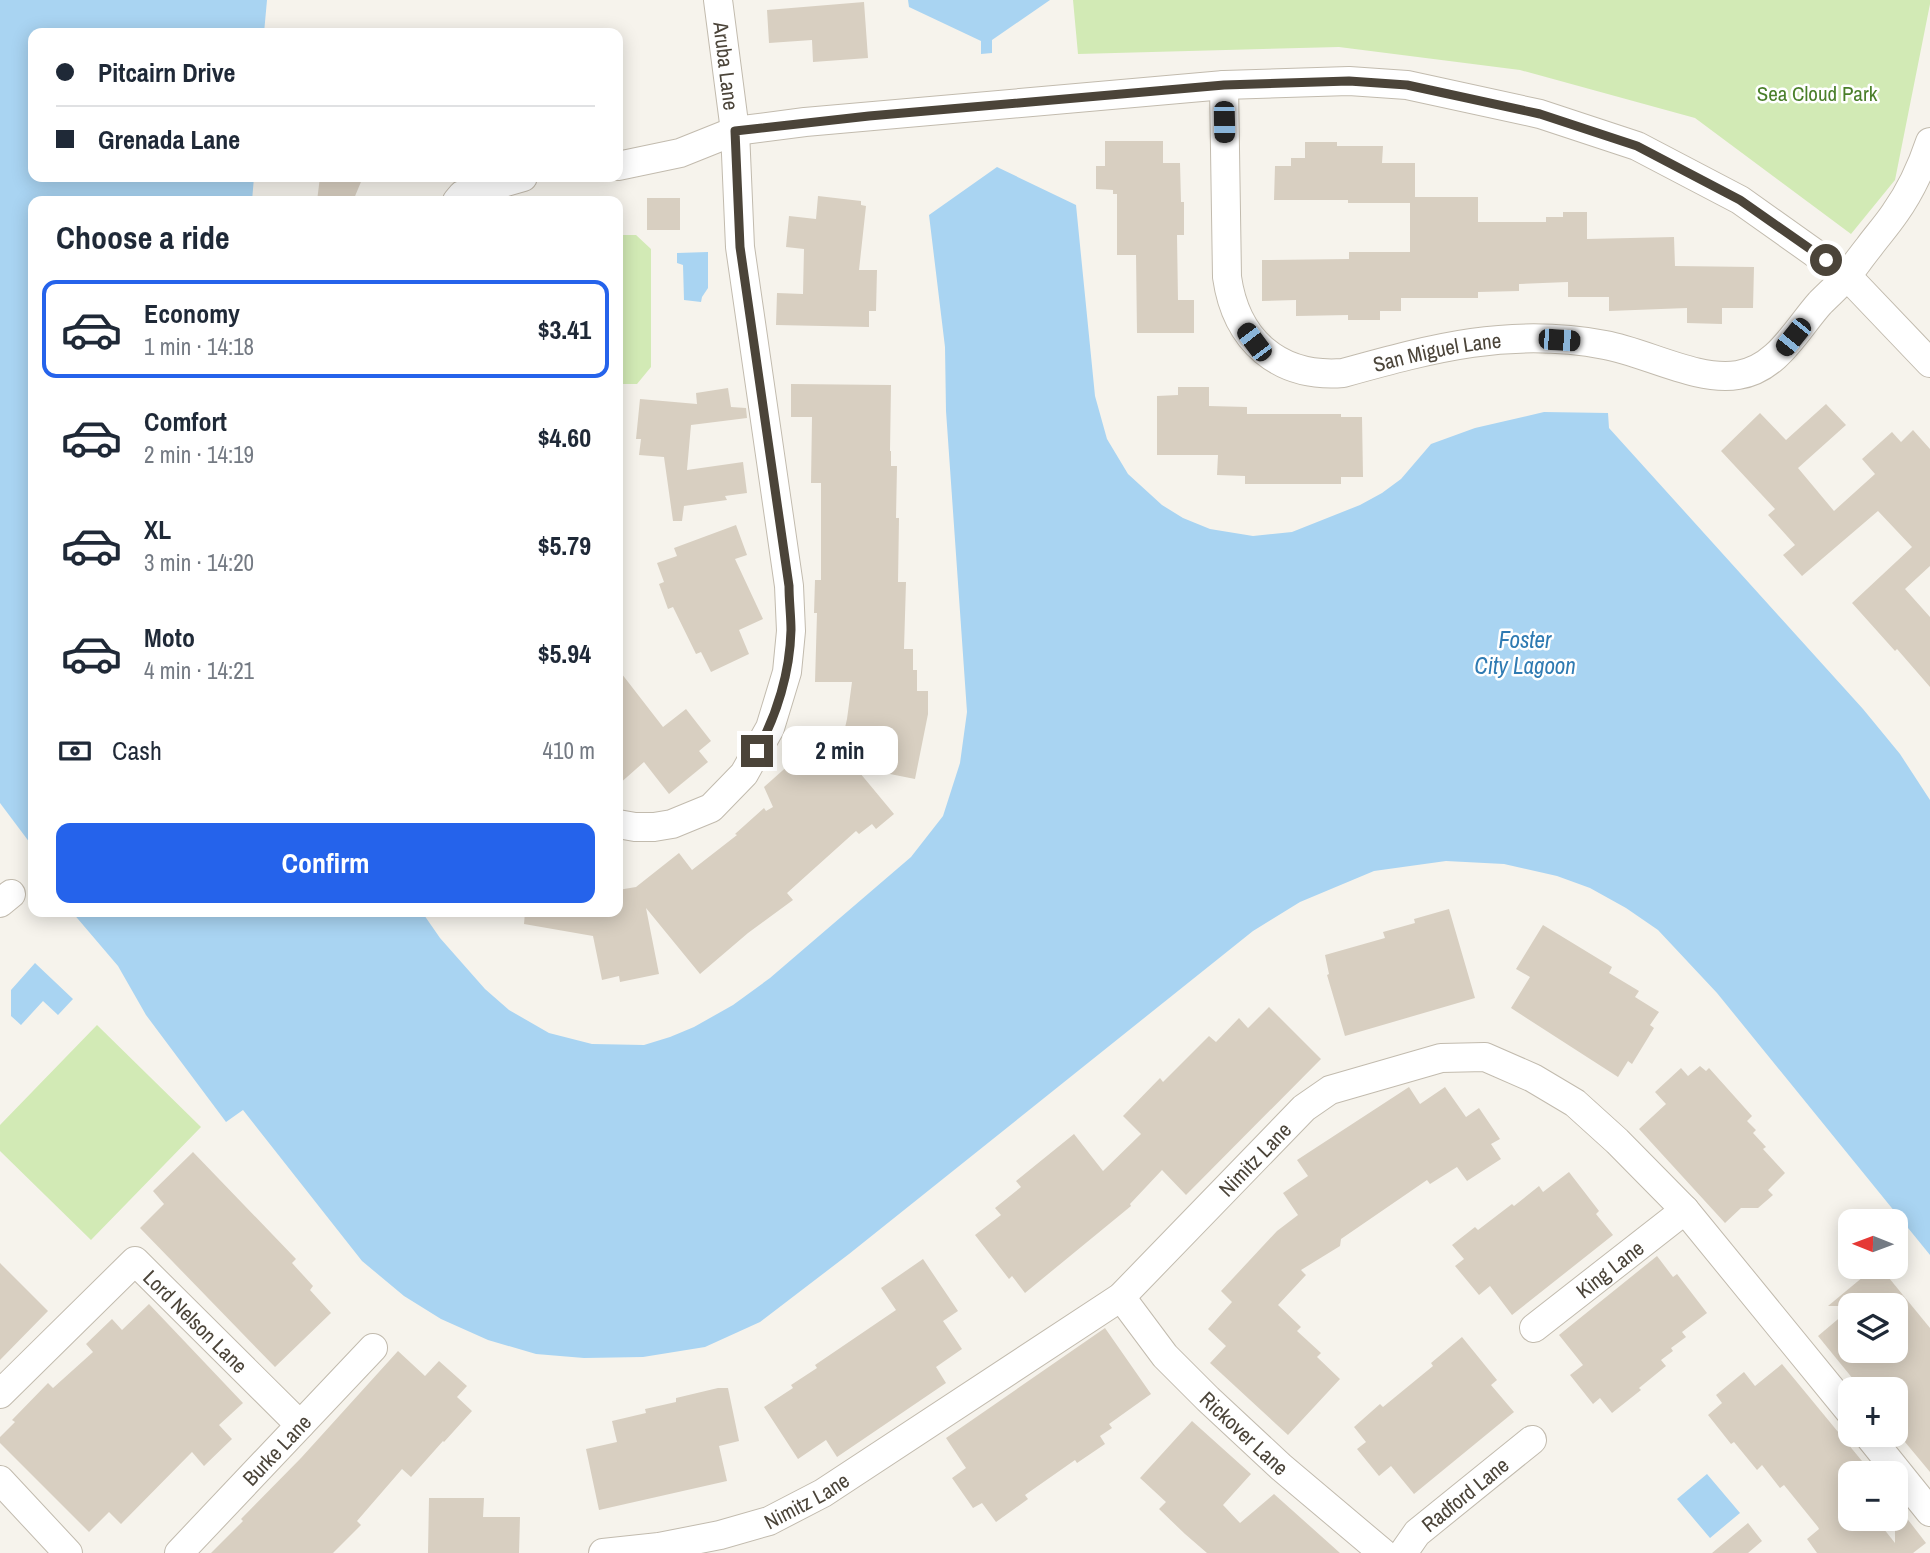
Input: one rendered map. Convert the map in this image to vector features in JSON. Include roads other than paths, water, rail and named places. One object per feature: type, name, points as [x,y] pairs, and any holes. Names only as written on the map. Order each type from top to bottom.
[{"type":"street","name":"Aruba Lane","points":[[623,825],[654,827],[672,824],[711,808],[744,775],[770,728],[787,672],[791,631],[789,586],[740,247],[735,131],[718,0]]},
{"type":"street","points":[[623,165],[680,153],[735,131],[869,116],[1224,85],[1349,81],[1407,85],[1540,114],[1637,146],[1740,200],[1847,276],[1930,363]]},
{"type":"street","name":"San Miguel Lane","points":[[1224,85],[1227,277],[1230,294],[1236,313],[1254,342],[1267,353],[1294,368],[1310,373],[1343,373],[1443,347],[1516,338],[1602,344],[1721,377],[1742,375],[1766,364],[1779,354],[1847,276],[1895,214],[1930,142]]},
{"type":"street","points":[[461,196],[502,182]]},
{"type":"street","name":"Nimitz Lane","points":[[603,1553],[659,1547],[720,1535],[768,1521],[823,1493],[1121,1297],[1304,1108],[1330,1090],[1441,1058],[1485,1057],[1533,1078],[1575,1103],[1685,1210],[1838,1397]]},
{"type":"street","name":"King Lane","points":[[1534,1328],[1685,1210]]},
{"type":"street","name":"Lord Nelson Lane","points":[[0,1394],[135,1261],[300,1425]]},
{"type":"street","name":"Rickover Lane","points":[[1121,1297],[1165,1356],[1208,1399],[1281,1467],[1383,1553]]},
{"type":"street","name":"Burke Lane","points":[[179,1553],[373,1348]]},
{"type":"street","name":"Radford Lane","points":[[1403,1553],[1417,1533],[1532,1440]]},
{"type":"street","points":[[1878,1447],[1930,1512]]},
{"type":"street","points":[[0,1480],[68,1553]]},
{"type":"water","points":[[0,0],[267,0],[264,28],[28,28],[28,182],[254,182],[252,196],[28,196],[28,840],[0,803]]},
{"type":"water","points":[[908,0],[1050,0],[992,40],[992,53],[981,54],[981,41],[909,7]]},
{"type":"water","name":"Foster City Lagoon","points":[[997,167],[1076,205],[1095,396],[1107,439],[1128,474],[1162,505],[1183,518],[1210,529],[1253,536],[1292,532],[1360,505],[1382,493],[1401,479],[1431,444],[1475,428],[1544,412],[1608,413],[1609,428],[1863,709],[1900,754],[1930,800],[1930,1255],[1908,1228],[1908,1209],[1893,1209],[1717,993],[1658,930],[1590,888],[1557,876],[1504,864],[1446,861],[1374,871],[1300,902],[1253,931],[760,1322],[705,1347],[643,1357],[584,1358],[536,1354],[488,1340],[441,1319],[404,1296],[362,1261],[243,1110],[226,1122],[146,1015],[118,966],[76,917],[425,917],[440,938],[485,989],[509,1010],[549,1033],[592,1044],[644,1045],[694,1027],[733,1005],[770,978],[911,857],[943,816],[960,763],[967,712],[946,411],[945,347],[929,215]]},
{"type":"water","points":[[708,252],[708,288],[701,302],[684,300],[683,265],[677,263],[677,253]]},
{"type":"water","points":[[35,963],[73,999],[58,1015],[43,1001],[21,1025],[11,1016],[11,990]]},
{"type":"water","points":[[1707,1474],[1740,1513],[1710,1538],[1677,1499]]},
{"type":"park label","name":"Sea Cloud Park","points":[[1817,93]]}]
